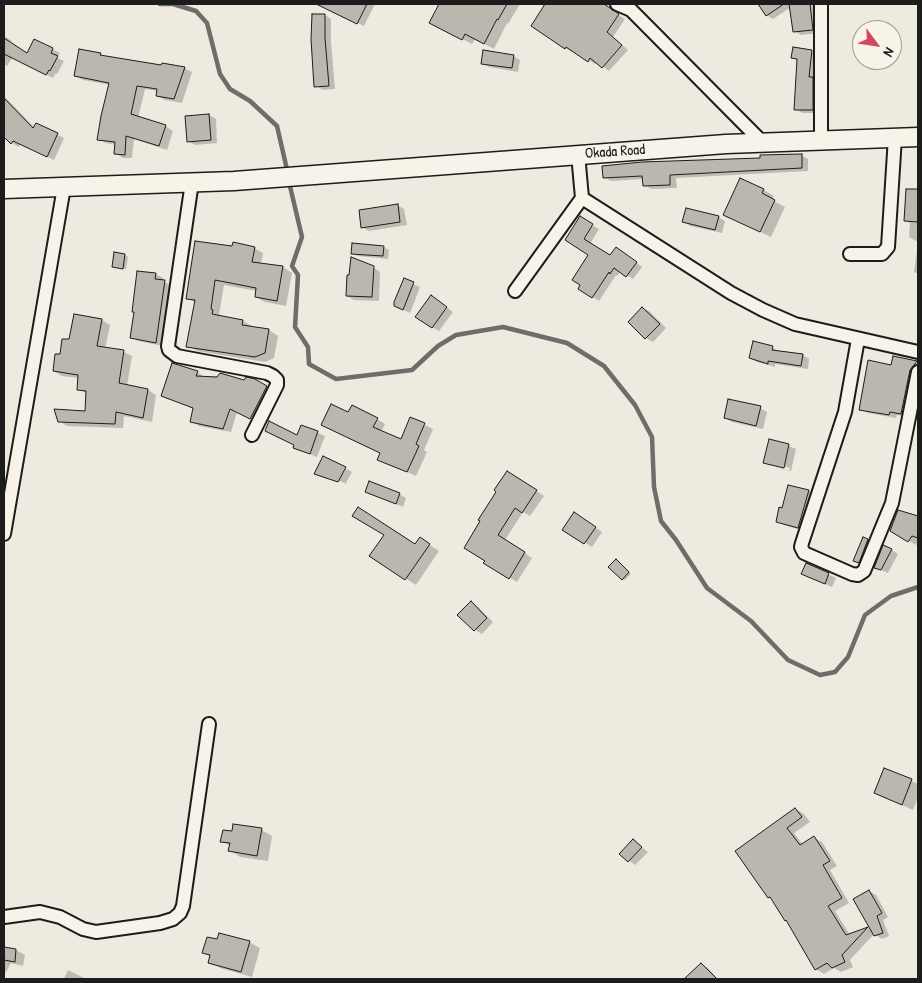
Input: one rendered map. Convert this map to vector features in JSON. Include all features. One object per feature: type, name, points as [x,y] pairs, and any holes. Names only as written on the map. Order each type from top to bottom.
[{"type":"street","points":[[617,4],[631,10],[763,143]]},
{"type":"street","points":[[821,4],[821,141]]},
{"type":"street","name":"Okada Road","points":[[4,189],[270,178],[578,154],[918,136]]},
{"type":"street","points":[[850,254],[882,254],[888,247],[895,137]]},
{"type":"street","points":[[515,291],[582,198],[578,154]]},
{"type":"street","points":[[192,182],[168,346],[169,350],[177,356],[267,373],[277,380],[277,385],[252,435]]},
{"type":"street","points":[[4,534],[64,187]]},
{"type":"street","points":[[582,198],[731,293],[763,310],[795,324],[918,352]]},
{"type":"street","points":[[858,339],[845,412],[802,543],[804,553],[858,576],[864,570],[892,503],[918,372]]},
{"type":"street","points":[[4,917],[40,912],[60,917],[83,929],[96,932],[160,923],[173,919],[180,913],[209,724]]},
{"type":"building","points":[[316,4],[367,4],[357,24]]},
{"type":"building","points":[[439,4],[507,4],[484,44],[465,34],[462,40],[429,23]]},
{"type":"building","points":[[545,4],[604,4],[619,14],[607,32],[622,45],[602,68],[590,58],[588,62],[531,26]]},
{"type":"building","points":[[758,4],[784,4],[766,16]]},
{"type":"building","points":[[789,4],[810,4],[813,30],[793,32]]},
{"type":"building","points":[[312,14],[325,14],[329,86],[314,87],[311,39]]},
{"type":"building","points":[[4,38],[27,53],[34,39],[53,48],[51,53],[58,56],[46,75],[4,54]]},
{"type":"building","points":[[793,47],[812,50],[809,77],[813,77],[813,110],[794,110],[797,59],[791,58]]},
{"type":"building","points":[[79,49],[101,53],[100,55],[185,67],[174,99],[156,96],[157,89],[137,86],[131,114],[166,125],[159,146],[126,136],[125,155],[114,154],[115,142],[97,140],[109,83],[74,76]]},
{"type":"building","points":[[483,50],[514,55],[512,68],[481,64]]},
{"type":"building","points":[[4,98],[33,128],[36,123],[58,133],[47,157],[13,141],[11,144],[4,137]]},
{"type":"building","points":[[209,114],[211,140],[187,142],[185,116]]},
{"type":"building","points":[[802,154],[802,168],[670,175],[670,185],[643,186],[642,176],[603,178],[602,166],[642,162],[760,158],[760,155]]},
{"type":"building","points":[[740,178],[764,189],[762,193],[775,200],[760,232],[723,215]]},
{"type":"building","points":[[906,189],[918,189],[918,222],[904,221]]},
{"type":"building","points":[[398,204],[400,222],[361,228],[359,210]]},
{"type":"building","points":[[686,208],[719,216],[715,230],[682,222]]},
{"type":"building","points":[[580,216],[593,224],[584,239],[610,255],[616,247],[637,262],[626,277],[614,268],[610,274],[609,272],[592,298],[578,289],[580,285],[572,280],[588,255],[565,240]]},
{"type":"building","points":[[195,241],[232,246],[233,242],[255,247],[252,262],[283,266],[277,301],[255,297],[256,288],[215,280],[212,314],[243,320],[242,325],[269,329],[265,353],[255,357],[186,347],[195,300],[186,299]]},
{"type":"building","points":[[352,243],[384,246],[383,256],[351,254]]},
{"type":"building","points":[[114,252],[125,254],[123,269],[112,267]]},
{"type":"building","points":[[351,257],[374,266],[372,297],[346,296],[347,275],[349,275]]},
{"type":"building","points":[[137,271],[156,273],[155,279],[165,280],[156,343],[130,338]]},
{"type":"building","points":[[404,278],[414,282],[403,310],[394,306],[394,302]]},
{"type":"building","points":[[431,295],[447,307],[432,328],[415,317]]},
{"type":"building","points":[[642,307],[660,324],[645,339],[628,322]]},
{"type":"building","points":[[74,314],[102,319],[97,346],[124,350],[119,383],[148,389],[143,418],[116,412],[115,424],[58,422],[54,409],[85,411],[86,391],[77,390],[78,375],[53,371],[55,354],[60,354],[62,339],[69,339]]},
{"type":"building","points":[[753,341],[773,346],[772,350],[803,354],[801,366],[768,361],[768,364],[749,358]]},
{"type":"building","points":[[893,356],[917,361],[910,370],[901,414],[890,412],[889,415],[859,410],[868,360],[891,365]]},
{"type":"building","points":[[172,363],[198,371],[196,376],[217,377],[220,373],[244,380],[246,377],[255,379],[267,386],[250,419],[230,409],[223,429],[190,422],[193,408],[161,396]]},
{"type":"building","points":[[728,399],[761,406],[756,426],[724,418]]},
{"type":"building","points":[[331,404],[348,412],[352,405],[378,418],[373,427],[401,439],[410,417],[425,423],[416,444],[419,446],[407,472],[377,460],[380,453],[321,425]]},
{"type":"building","points":[[269,421],[297,435],[301,425],[318,431],[310,454],[293,448],[294,445],[265,431]]},
{"type":"building","points":[[769,439],[789,444],[784,468],[763,463]]},
{"type":"building","points":[[323,456],[346,467],[338,482],[314,474]]},
{"type":"building","points":[[507,471],[537,490],[522,513],[515,508],[498,535],[525,552],[509,579],[483,563],[485,561],[464,548],[480,521],[478,520],[496,492],[494,490]]},
{"type":"building","points":[[369,481],[400,493],[396,504],[365,492]]},
{"type":"building","points":[[788,485],[809,490],[798,528],[776,522],[779,507],[782,508]]},
{"type":"building","points":[[358,507],[415,544],[420,537],[430,544],[405,580],[369,556],[384,535],[352,516]]},
{"type":"building","points":[[898,510],[918,516],[918,538],[912,536],[908,542],[890,531]]},
{"type":"building","points":[[574,512],[596,527],[584,544],[562,530]]},
{"type":"building","points":[[863,537],[868,539],[859,563],[853,561]]},
{"type":"building","points":[[883,545],[892,549],[881,570],[874,568]]},
{"type":"building","points":[[616,559],[629,572],[622,580],[608,567]]},
{"type":"building","points":[[806,563],[829,573],[825,584],[801,574]]},
{"type":"building","points":[[471,601],[487,618],[474,631],[457,615]]},
{"type":"building","points":[[884,768],[912,779],[902,805],[874,793]]},
{"type":"building","points":[[795,808],[802,817],[787,828],[800,845],[814,836],[830,861],[823,865],[842,898],[828,906],[846,935],[868,927],[842,955],[845,962],[832,968],[827,963],[815,970],[786,920],[735,851]]},
{"type":"building","points":[[233,824],[262,828],[257,856],[228,851],[230,843],[220,842],[223,830],[232,831]]},
{"type":"building","points":[[633,839],[642,847],[628,862],[619,854]]},
{"type":"building","points":[[869,890],[882,913],[877,916],[883,933],[874,936],[853,899]]},
{"type":"building","points":[[219,933],[250,941],[241,972],[208,963],[210,955],[202,953],[207,937],[217,939]]},
{"type":"building","points":[[4,947],[16,949],[15,962],[4,960]]},
{"type":"building","points":[[701,963],[717,979],[684,979]]},
{"type":"waterway","points":[[160,4],[173,4],[196,11],[207,23],[220,74],[230,89],[250,101],[277,126],[288,174]]},
{"type":"waterway","points":[[289,182],[302,237],[292,266],[298,275],[295,327],[308,347],[309,364],[336,379],[412,370],[438,346],[456,335],[503,327],[567,343],[604,366],[635,405],[652,437],[654,487],[661,521],[676,540],[707,588],[751,621],[788,660],[820,675],[835,672],[848,657],[865,615],[891,596],[918,587]]}]
